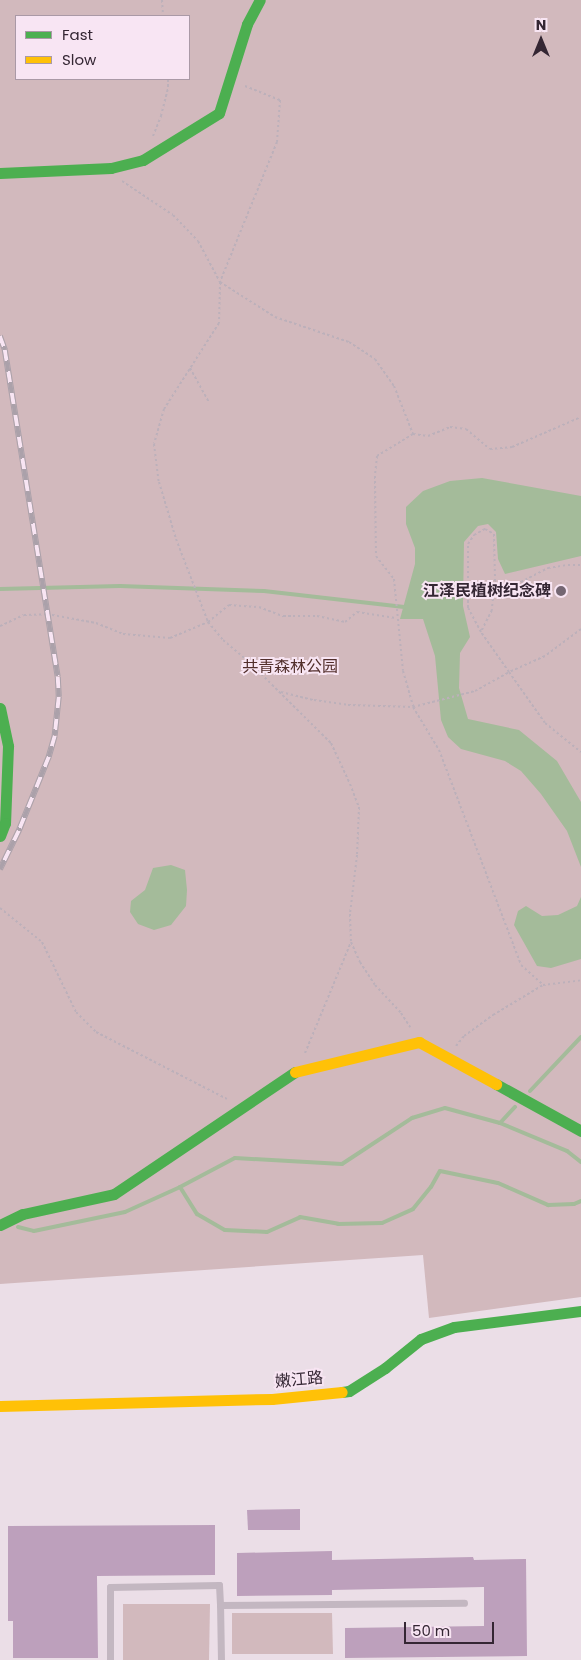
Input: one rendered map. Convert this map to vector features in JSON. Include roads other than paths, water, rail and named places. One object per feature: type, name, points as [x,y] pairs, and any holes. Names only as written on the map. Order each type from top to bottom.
[{"type":"street","points":[[0,173],[104,169],[143,160],[220,113],[247,24],[260,0]]},
{"type":"street","points":[[0,708],[8,746],[5,823],[0,836]]},
{"type":"street","points":[[0,1225],[23,1214],[114,1194],[299,1069],[419,1042],[581,1131]]},
{"type":"street","name":"嫩江路","points":[[0,1406],[272,1399],[349,1391],[385,1368],[421,1339],[454,1327],[581,1311]]},
{"type":"lane","points":[[110,1660],[110,1587],[219,1585],[221,1660]]},
{"type":"lane","points":[[220,1605],[464,1603]]},
{"type":"waterway","points":[[0,589],[120,586],[264,591],[404,607]]},
{"type":"waterway","points":[[530,1091],[581,1037]]},
{"type":"waterway","points":[[18,1227],[34,1231],[125,1212],[180,1187],[235,1158],[342,1164],[412,1118],[445,1108],[500,1123],[515,1107]]},
{"type":"waterway","points":[[500,1123],[567,1151],[581,1162]]},
{"type":"waterway","points":[[180,1187],[197,1214],[225,1230],[267,1232],[300,1217],[338,1224],[382,1223],[413,1209],[431,1187],[440,1171],[498,1183],[548,1205],[574,1204],[581,1201]]},
{"type":"railway","points":[[0,336],[5,350],[58,677],[59,697],[55,736],[49,757],[19,831],[0,870]]},
{"type":"place","name":"江泽民植树纪念碑","points":[[561,591]]},
{"type":"park label","name":"共青森林公园","points":[[290,667]]}]
